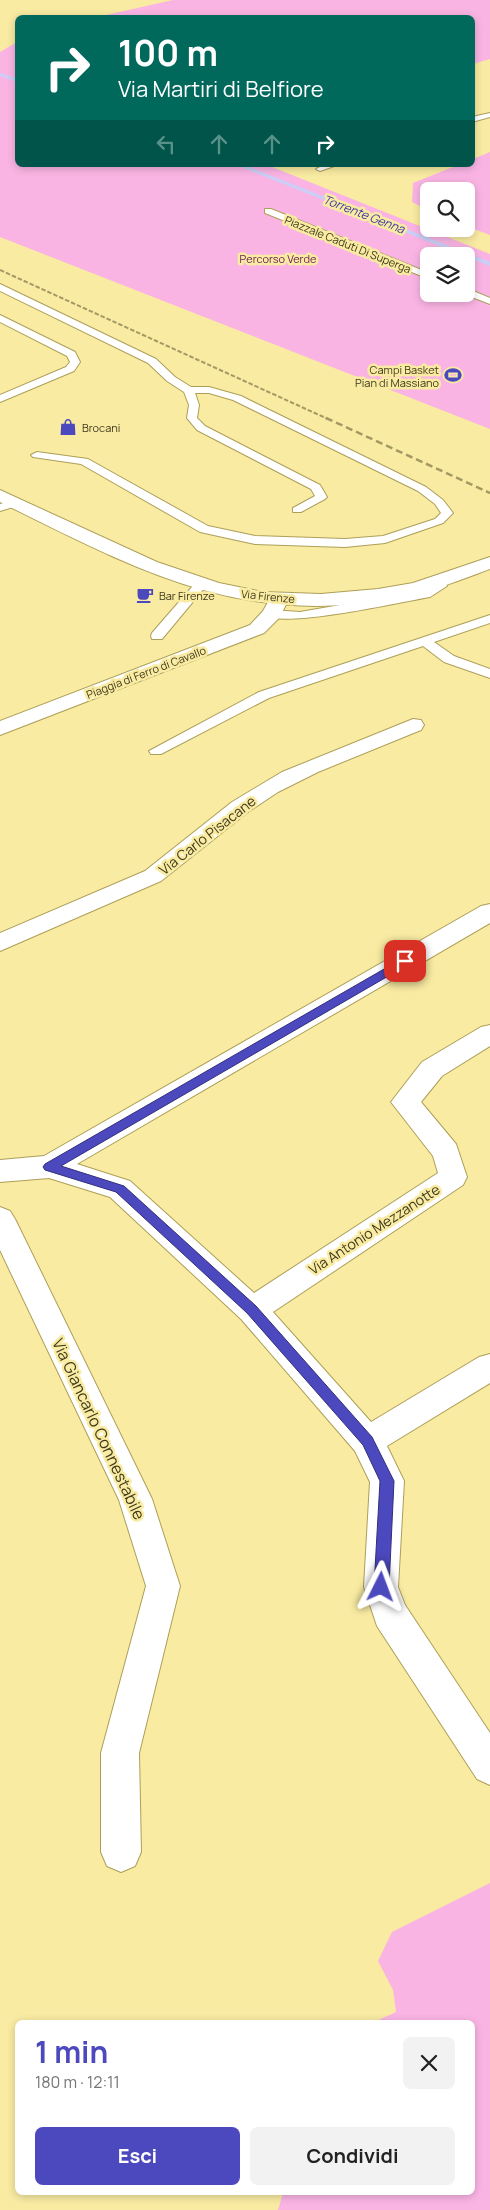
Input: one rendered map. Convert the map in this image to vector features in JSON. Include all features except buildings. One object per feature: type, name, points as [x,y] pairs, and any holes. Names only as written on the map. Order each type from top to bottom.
[{"type":"street","name":"Via Firenze","points":[[5,502],[126,555],[202,583],[245,595],[276,607],[397,592],[490,563]]},
{"type":"street","name":"Piaggia di Ferro di Cavallo","points":[[0,730],[257,629],[276,607]]},
{"type":"street","name":"Via Carlo Pisacane","points":[[0,943],[153,876],[173,863],[251,799],[277,783],[413,725]]},
{"type":"street","points":[[49,1167],[490,912]]},
{"type":"street","name":"Via Antonio Mezzanotte","points":[[252,1310],[453,1177],[446,1152],[405,1102],[432,1068],[490,1034]]},
{"type":"street","points":[[0,1170],[49,1167],[120,1189],[252,1310],[367,1441],[387,1481],[381,1587],[390,1614],[488,1759]]},
{"type":"street","name":"Via Giancarlo Connestabile","points":[[0,1219],[135,1499],[163,1586],[120,1753],[121,1852]]},
{"type":"street","points":[[367,1441],[490,1367]]},
{"type":"lane","points":[[475,119],[490,115]]},
{"type":"lane","points":[[320,169],[326,167]]},
{"type":"lane","name":"Piazzale Caduti Di Superga","points":[[268,211],[420,272]]},
{"type":"lane","points":[[0,287],[152,362],[171,379],[188,390],[209,390],[237,398],[422,489],[439,502],[447,513],[439,521],[386,539],[344,543],[255,540],[204,529],[84,461],[37,455]]},
{"type":"lane","points":[[475,295],[490,301]]},
{"type":"lane","points":[[0,318],[71,354],[76,362],[70,369],[0,399]]},
{"type":"lane","points":[[188,390],[194,405],[192,418],[201,428],[316,487],[321,497],[297,510]]},
{"type":"lane","points":[[157,636],[202,583]]},
{"type":"lane","points":[[156,751],[264,696],[490,619]]},
{"type":"lane","points":[[426,642],[449,658],[490,674]]},
{"type":"green space","points":[[173,0],[490,0],[490,59],[475,63],[475,15],[106,15]]},
{"type":"green space","name":"Percorso Verde","points":[[15,43],[15,167],[272,167],[420,226],[420,237],[447,237],[472,247],[420,247],[420,302],[475,302],[475,248],[490,254],[490,429],[0,237],[0,52]]},
{"type":"green space","points":[[490,152],[490,235],[475,229],[475,182],[420,182],[420,206],[412,202],[413,183],[453,167],[475,167],[475,158]]},
{"type":"green space","points":[[490,1883],[490,2210],[278,2210],[282,2195],[475,2195],[475,2020],[378,2020],[396,2012],[393,1990],[378,1961],[392,1932]]},
{"type":"waterway","name":"Torrente Genna","points":[[0,74],[15,80]]},
{"type":"waterway","name":"Torrente Genna","points":[[244,167],[490,264]]},
{"type":"railway","points":[[0,270],[328,419]]},
{"type":"railway","points":[[326,418],[490,493]]},
{"type":"place","name":"Campi Basket Pian di Massiano","points":[[453,375]]},
{"type":"place","name":"Brocani","points":[[68,427]]},
{"type":"place","name":"Bar Firenze","points":[[145,595]]},
{"type":"route","points":[[381,1587],[387,1481],[367,1441],[252,1310],[120,1189],[49,1167],[405,961]]}]
